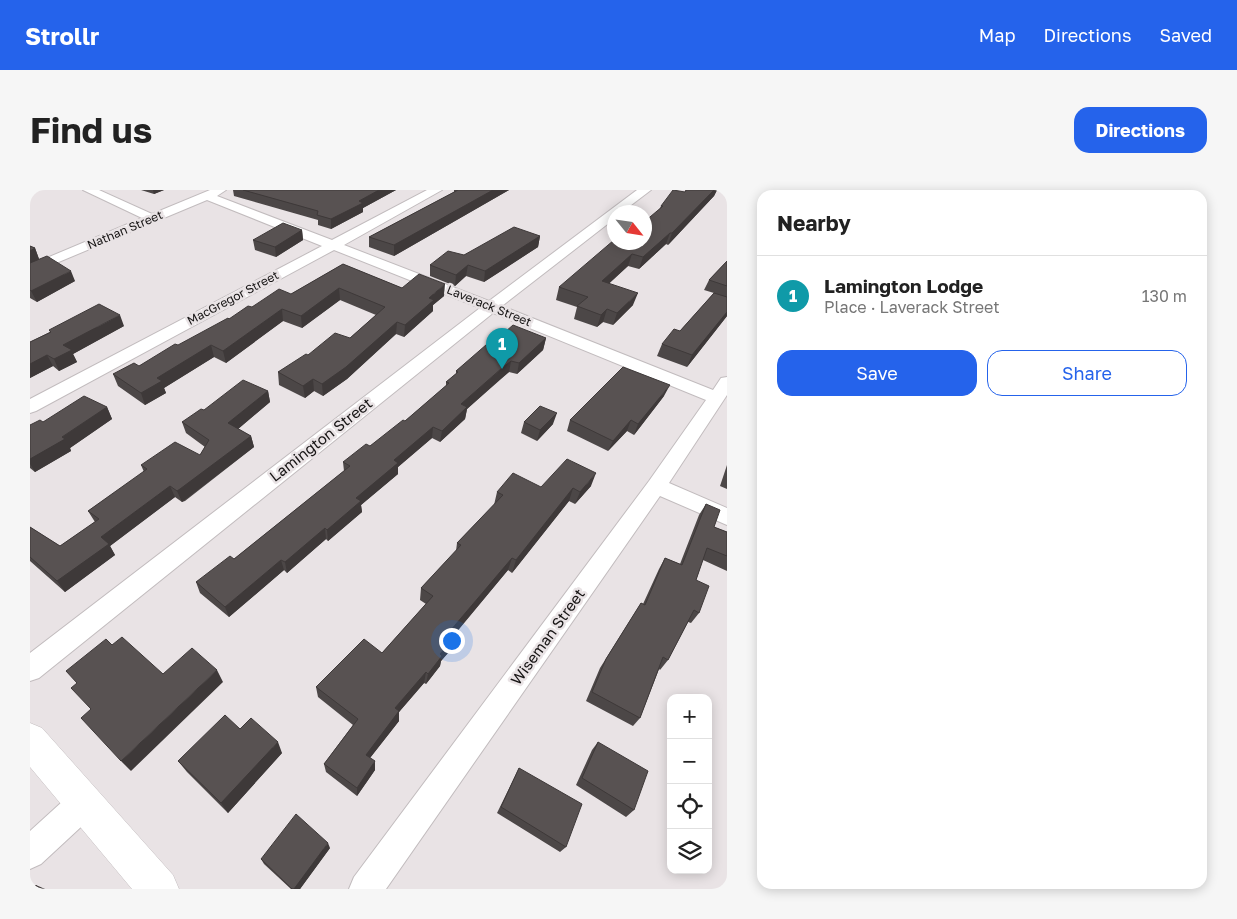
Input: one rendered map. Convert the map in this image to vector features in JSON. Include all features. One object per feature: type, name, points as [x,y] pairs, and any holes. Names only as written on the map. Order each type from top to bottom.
[{"type":"street","points":[[89,190],[151,218]]},
{"type":"street","name":"MacGregor Street","points":[[30,407],[436,190]]},
{"type":"street","name":"Lamington Street","points":[[625,205],[645,190]]},
{"type":"street","name":"Nathan Street","points":[[30,270],[213,193]]},
{"type":"street","name":"Laverack Street","points":[[213,193],[332,245],[491,307],[721,390]]},
{"type":"street","name":"Lamington Street","points":[[30,669],[491,307],[607,219]]},
{"type":"street","name":"Wiseman Street","points":[[366,889],[656,486],[721,390]]},
{"type":"street","points":[[656,486],[727,517]]},
{"type":"street","points":[[30,740],[160,889]]},
{"type":"street","points":[[30,853],[85,802]]},
{"type":"building","points":[[243,190],[379,190],[359,201],[363,203],[331,219],[317,215],[318,211]]},
{"type":"building","points":[[458,190],[493,190],[394,245],[369,237]]},
{"type":"building","points":[[673,190],[685,192],[686,190],[714,190],[672,233],[652,249],[652,215],[663,206],[661,206]]},
{"type":"building","points":[[283,223],[302,230],[275,247],[253,240]]},
{"type":"building","points":[[514,227],[540,236],[485,271],[468,265],[456,275],[430,265],[448,251],[464,255]]},
{"type":"building","points":[[607,246],[607,250],[651,250],[643,257],[632,254],[602,281],[638,293],[617,313],[607,309],[601,315],[577,306],[588,297],[559,287]]},
{"type":"building","points":[[47,256],[71,271],[31,291],[30,263]]},
{"type":"building","points":[[727,261],[727,286],[709,280]]},
{"type":"building","points":[[343,264],[402,288],[419,274],[445,284],[429,298],[434,300],[405,325],[397,322],[346,367],[322,384],[313,379],[303,386],[278,372],[306,354],[308,355],[335,333],[350,338],[385,307],[339,288],[301,316],[282,309],[223,351],[211,345],[157,378],[162,381],[141,393],[113,374],[134,363],[139,366],[175,344],[178,345],[229,319],[248,306],[252,307],[279,289],[291,294]]},
{"type":"building","points":[[714,293],[727,297],[727,312],[692,355],[662,344],[674,329],[680,331]]},
{"type":"building","points":[[99,304],[120,315],[63,345],[72,350],[54,359],[47,355],[30,364],[30,342]]},
{"type":"building","points":[[513,325],[546,338],[519,363],[511,361],[461,404],[467,407],[442,431],[433,427],[394,460],[398,463],[356,498],[361,501],[327,530],[325,528],[285,562],[281,560],[225,607],[196,582],[230,556],[234,559],[350,466],[343,462],[366,444],[370,446],[403,420],[405,421],[449,383],[446,382],[458,372],[456,371],[502,331],[505,332]]},
{"type":"building","points":[[623,367],[670,385],[638,424],[631,420],[613,441],[570,420]]},
{"type":"building","points":[[243,380],[268,391],[228,423],[251,436],[180,489],[177,491],[170,486],[101,537],[109,544],[57,581],[30,557],[30,527],[60,546],[99,519],[88,511],[147,469],[141,465],[175,442],[200,455],[209,440],[182,422],[201,409],[204,410]]},
{"type":"building","points":[[84,396],[107,407],[62,437],[65,439],[30,459],[30,425],[40,420],[43,422]]},
{"type":"building","points":[[540,406],[557,413],[540,430],[524,422]]},
{"type":"building","points":[[567,459],[596,473],[580,492],[573,488],[516,560],[512,558],[450,631],[457,635],[440,654],[442,656],[428,674],[426,672],[395,708],[399,711],[366,755],[375,761],[357,788],[324,764],[358,719],[316,687],[364,639],[382,653],[433,596],[421,588],[461,545],[457,543],[503,495],[497,492],[513,473],[541,487]]},
{"type":"building","points":[[706,504],[720,510],[714,527],[727,532],[727,556],[707,548],[696,580],[709,586],[699,613],[694,610],[668,660],[663,657],[640,718],[592,692],[606,659],[641,603],[645,605],[665,558],[682,565]]},
{"type":"building","points":[[122,637],[163,674],[192,648],[217,670],[121,761],[81,718],[91,709],[71,688],[77,683],[66,671],[106,639],[112,645]]},
{"type":"building","points":[[225,715],[240,729],[251,718],[278,742],[221,803],[178,761]]},
{"type":"building","points":[[598,742],[648,771],[634,810],[582,778]]},
{"type":"building","points":[[519,768],[582,804],[566,847],[501,807]]},
{"type":"building","points":[[296,814],[328,843],[294,889],[292,889],[261,859]]},
{"type":"place","name":"Lamington Lodge","points":[[502,369]]}]
